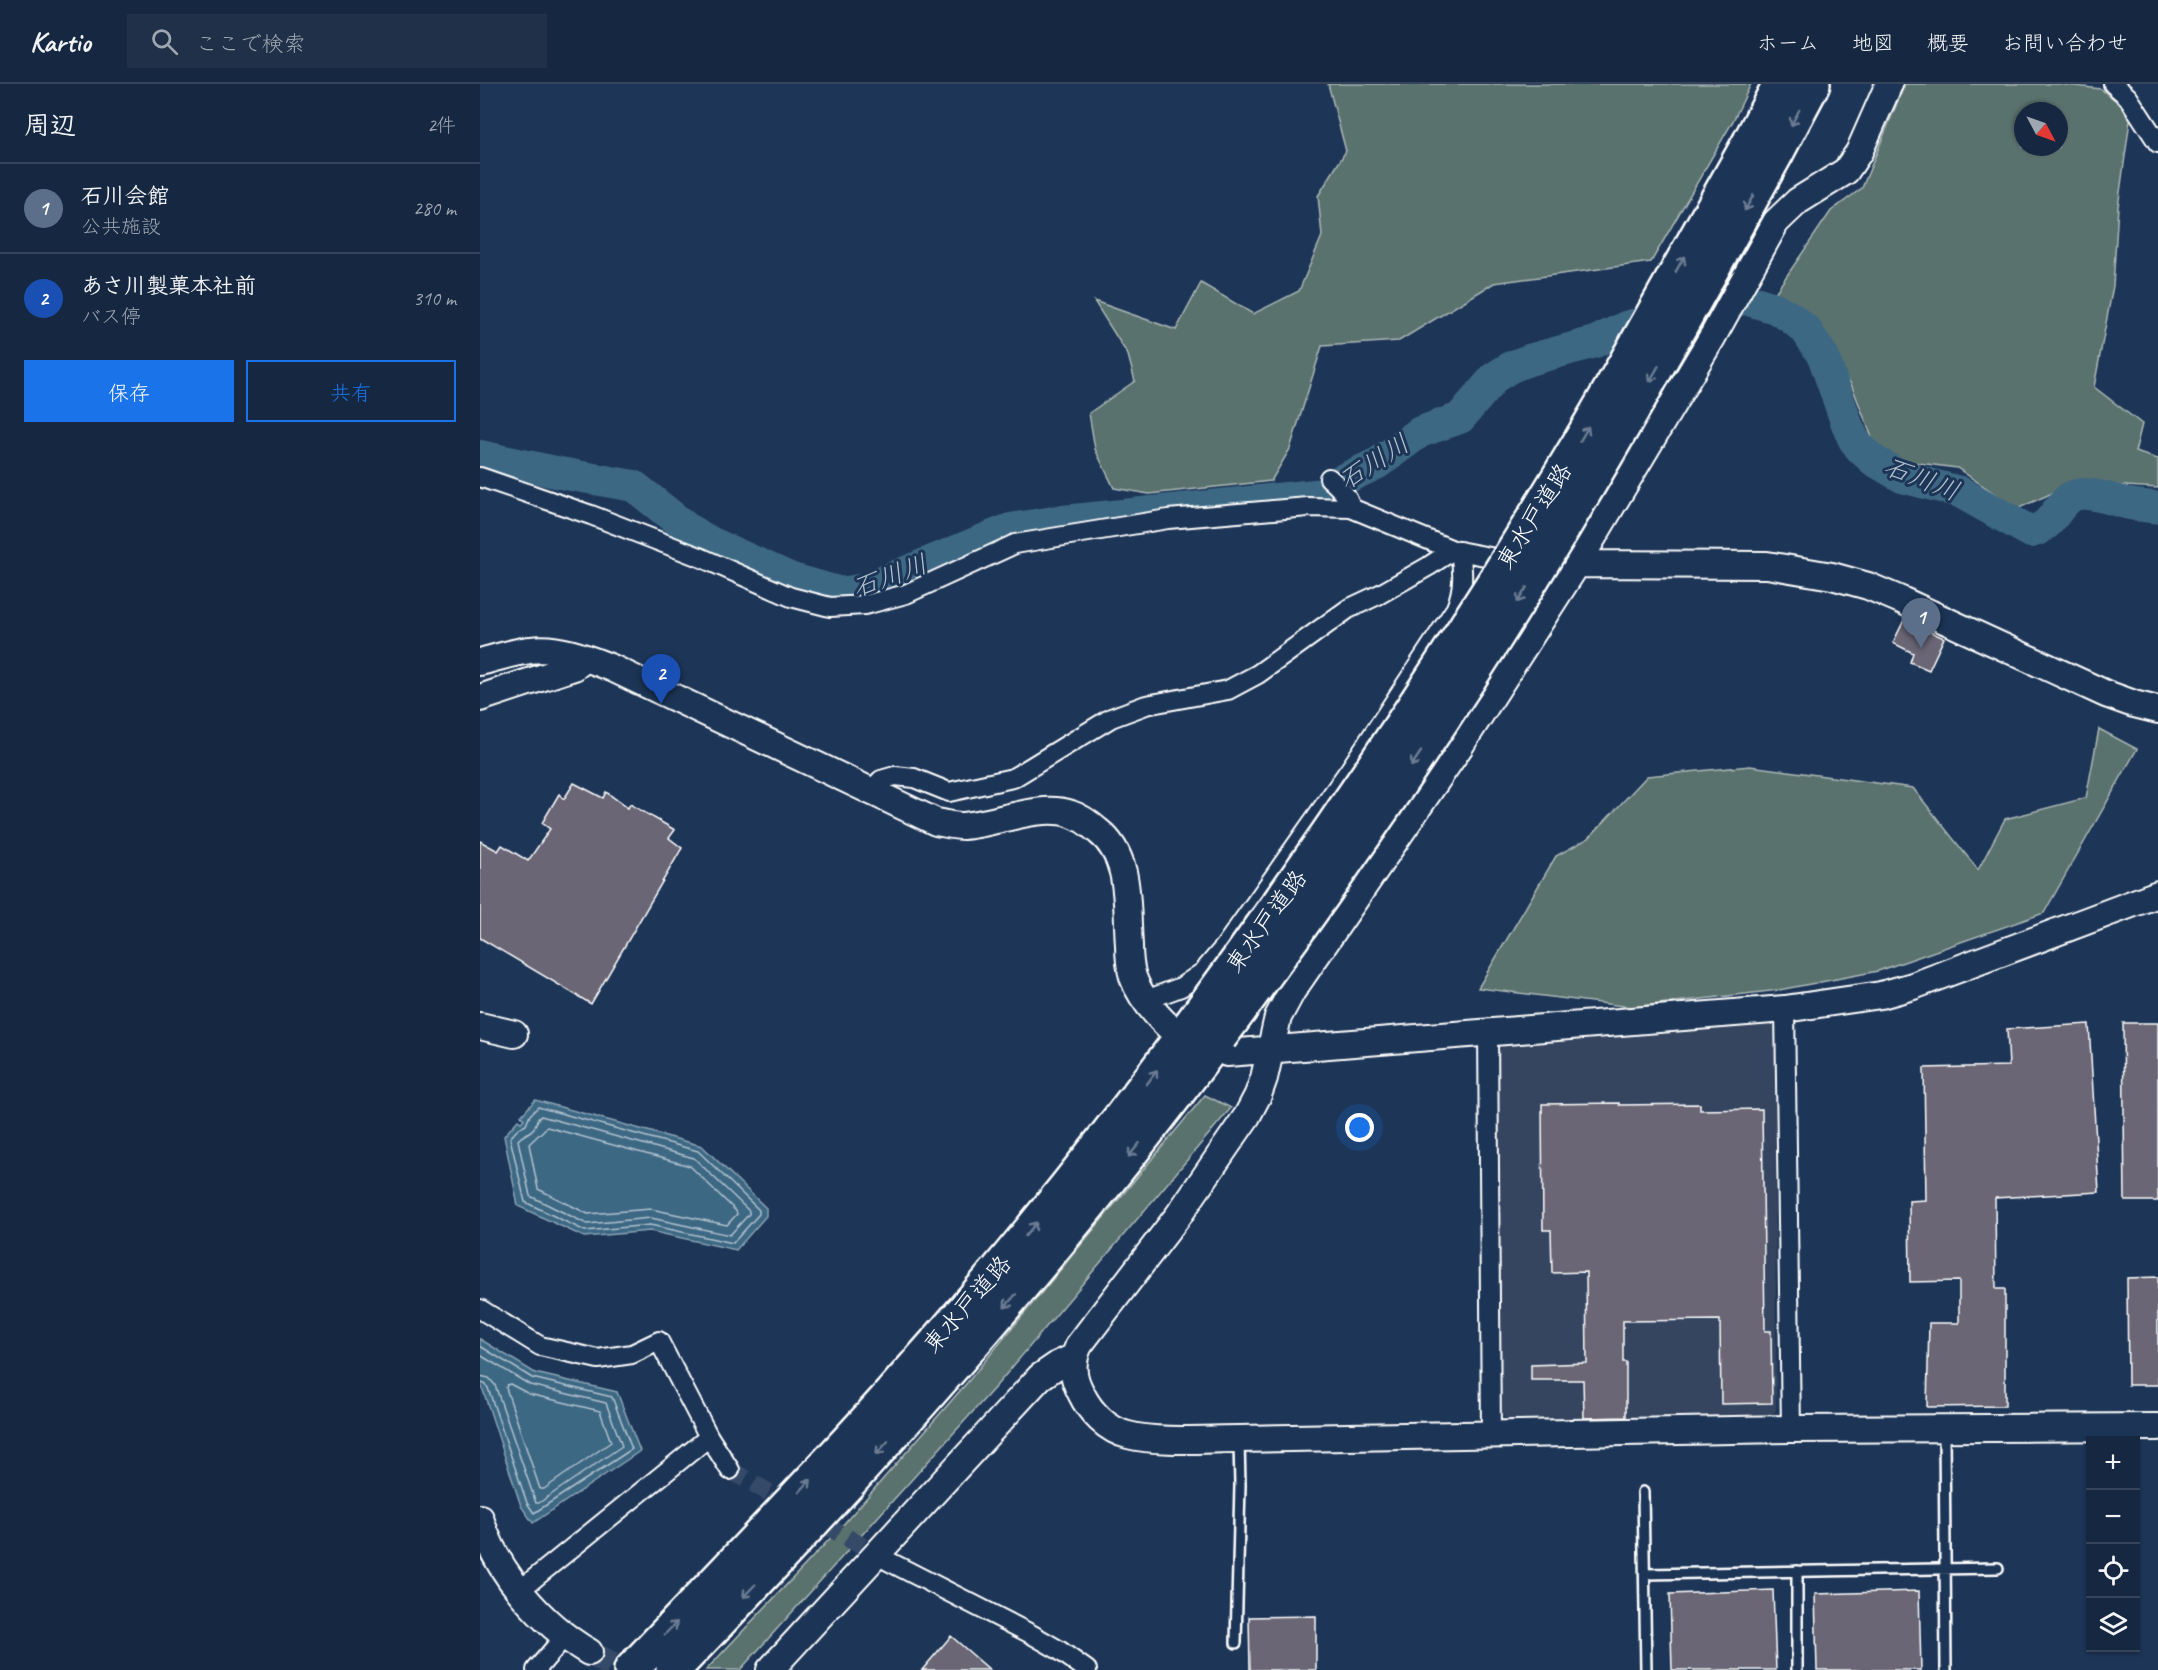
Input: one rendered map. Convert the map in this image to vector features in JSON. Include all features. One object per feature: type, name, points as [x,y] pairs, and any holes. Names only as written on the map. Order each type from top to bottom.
[{"type":"highway","name":"東水戸道路","points":[[631,1670],[767,1528],[886,1398],[1031,1229],[1132,1103],[1202,1036],[1343,865],[1470,678],[1652,377],[1764,147],[1780,84]]},
{"type":"highway","name":"東水戸道路","points":[[1764,147],[1813,84]]},
{"type":"highway","name":"東水戸道路","points":[[673,1670],[792,1546],[916,1410],[1047,1258],[1156,1123],[1202,1036]]},
{"type":"street","points":[[1889,84],[1859,152],[1846,171],[1798,201],[1776,222],[1713,336],[1577,564],[1454,756],[1292,992],[1278,1017],[1258,1095],[1247,1116],[1178,1216],[1079,1345],[1074,1358],[1075,1380],[1093,1413],[1116,1430],[1128,1435],[1152,1438],[1239,1439],[1791,1429],[2158,1426]]},
{"type":"street","points":[[2113,84],[2128,97],[2158,143]]},
{"type":"street","points":[[480,477],[591,515],[702,558],[791,597],[830,607],[866,605],[906,594],[1015,544],[1168,519],[1308,507],[1351,508],[1456,550],[1506,560],[1577,564],[1767,565],[1832,576],[1868,586],[2106,694],[2158,710]]},
{"type":"street","points":[[1336,484],[1348,499],[1351,508]]},
{"type":"street","points":[[1146,1000],[1181,987],[1203,972],[1225,946],[1350,769],[1456,608],[1462,593],[1464,575],[1456,550]]},
{"type":"street","points":[[870,792],[880,780],[895,776],[914,778],[949,792],[1012,778],[1111,718],[1146,705],[1228,690],[1258,674],[1348,609],[1380,594],[1456,550]]},
{"type":"street","points":[[480,662],[532,650],[564,652],[586,658],[612,668],[936,822],[961,826],[1041,811],[1070,813],[1087,822],[1105,836],[1119,856],[1124,876],[1133,976],[1156,1015],[1202,1036],[1270,1051],[1785,1009],[1881,995],[1913,986],[2158,894]]},
{"type":"street","points":[[480,699],[557,674],[574,667],[586,658]]},
{"type":"street","points":[[1785,1009],[1791,1429]]},
{"type":"street","points":[[480,1026],[514,1034]]},
{"type":"street","points":[[1488,1033],[1491,1435]]},
{"type":"street","points":[[480,1309],[540,1346],[598,1359],[632,1354],[660,1341],[708,1437],[730,1470]]},
{"type":"street","points":[[770,1670],[1040,1377],[1059,1364],[1074,1358]]},
{"type":"street","points":[[520,1590],[708,1437]]},
{"type":"street","points":[[480,1518],[487,1554],[532,1606],[565,1635],[589,1652]]},
{"type":"street","points":[[888,1562],[1031,1634],[1059,1650],[1086,1670]]},
{"type":"street","points":[[536,1670],[565,1635]]},
{"type":"lane","points":[[1944,1428],[1946,1670]]},
{"type":"lane","points":[[1236,1643],[1239,1439]]},
{"type":"lane","points":[[1643,1492],[1646,1670]]},
{"type":"lane","points":[[1645,1574],[1998,1568]]},
{"type":"lane","points":[[1797,1571],[1797,1670]]},
{"type":"shaded area","points":[[1762,1019],[1775,1026],[1776,1410],[1767,1421],[1512,1424],[1502,1415],[1495,1055],[1506,1042]]},
{"type":"green space","points":[[1328,84],[1751,84],[1733,121],[1651,262],[1494,283],[1399,341],[1322,346],[1290,449],[1271,481],[1149,494],[1114,488],[1095,449],[1089,413],[1135,381],[1128,355],[1094,301],[1176,330],[1201,283],[1253,314],[1299,291],[1322,236],[1318,196],[1346,151]]},
{"type":"green space","points":[[1905,84],[2058,84],[2101,89],[2131,113],[2118,207],[2113,286],[2094,387],[2142,424],[2135,452],[2158,459],[2158,488],[2110,485],[2059,490],[2017,509],[1957,468],[1880,458],[1851,384],[1775,293],[1831,211],[1862,188]]},
{"type":"green space","points":[[2099,729],[2137,749],[2044,913],[1878,971],[1779,990],[1632,1007],[1478,988],[1556,856],[1589,838],[1647,776],[1750,766],[1913,788],[1978,870],[2005,819],[2086,798]]},
{"type":"green space","points":[[1205,1095],[1231,1108],[997,1385],[740,1670],[706,1670],[841,1527],[966,1384]]},
{"type":"water","points":[[535,1100],[702,1146],[766,1208],[766,1216],[736,1250],[650,1231],[584,1237],[518,1206],[504,1136],[518,1120],[521,1122],[524,1119],[521,1116]]},
{"type":"water","points":[[480,1339],[535,1373],[617,1392],[640,1451],[533,1523],[521,1506],[480,1381]]},
{"type":"building","points":[[1904,620],[1944,638],[1929,670],[1910,662],[1913,653],[1893,643]]},
{"type":"building","points":[[574,783],[603,798],[606,792],[628,808],[630,804],[675,830],[669,838],[682,848],[591,1004],[480,938],[480,841],[498,851],[502,845],[528,861],[550,829],[542,823],[559,794],[564,799]]},
{"type":"building","points":[[2123,1023],[2158,1023],[2158,1201],[2125,1201]]},
{"type":"building","points":[[2089,1024],[2099,1192],[1995,1198],[1996,1289],[2005,1289],[2005,1406],[1927,1407],[1929,1323],[1959,1323],[1959,1281],[1910,1282],[1909,1201],[1926,1200],[1924,1068],[2009,1066],[2007,1029]]},
{"type":"building","points":[[1619,1103],[1619,1105],[1700,1104],[1700,1110],[1762,1109],[1765,1331],[1771,1331],[1772,1403],[1721,1404],[1720,1320],[1623,1321],[1626,1417],[1584,1418],[1583,1380],[1531,1380],[1531,1365],[1587,1363],[1586,1272],[1552,1273],[1551,1230],[1543,1230],[1542,1104]]},
{"type":"building","points":[[2158,1277],[2158,1385],[2128,1385],[2127,1278]]},
{"type":"building","points":[[1773,1590],[1776,1670],[1672,1670],[1670,1594]]},
{"type":"building","points":[[1919,1591],[1921,1670],[1817,1670],[1815,1594]]},
{"type":"building","points":[[1316,1616],[1316,1670],[1250,1670],[1249,1617]]},
{"type":"building","points":[[951,1636],[990,1670],[922,1670]]},
{"type":"waterway","name":"石川川","points":[[480,456],[634,486],[689,530],[710,542],[792,579],[841,593],[865,589],[1010,529],[1054,522],[1325,494],[1342,480],[1378,463],[1420,432],[1460,418],[1495,377],[1511,367],[1595,342],[1628,326],[1745,299],[1775,308],[1806,330],[1823,356],[1854,440],[1873,460],[1902,477],[1960,492],[2031,532],[2044,526],[2068,499],[2081,494],[2158,508]]},
{"type":"tunnel","points":[[730,1470],[884,1559]]},
{"type":"tunnel","points":[[589,1652],[621,1670]]},
{"type":"place","name":"石川会館","points":[[1921,648]]},
{"type":"place","name":"あさ川製菓本社前","points":[[661,704]]}]
